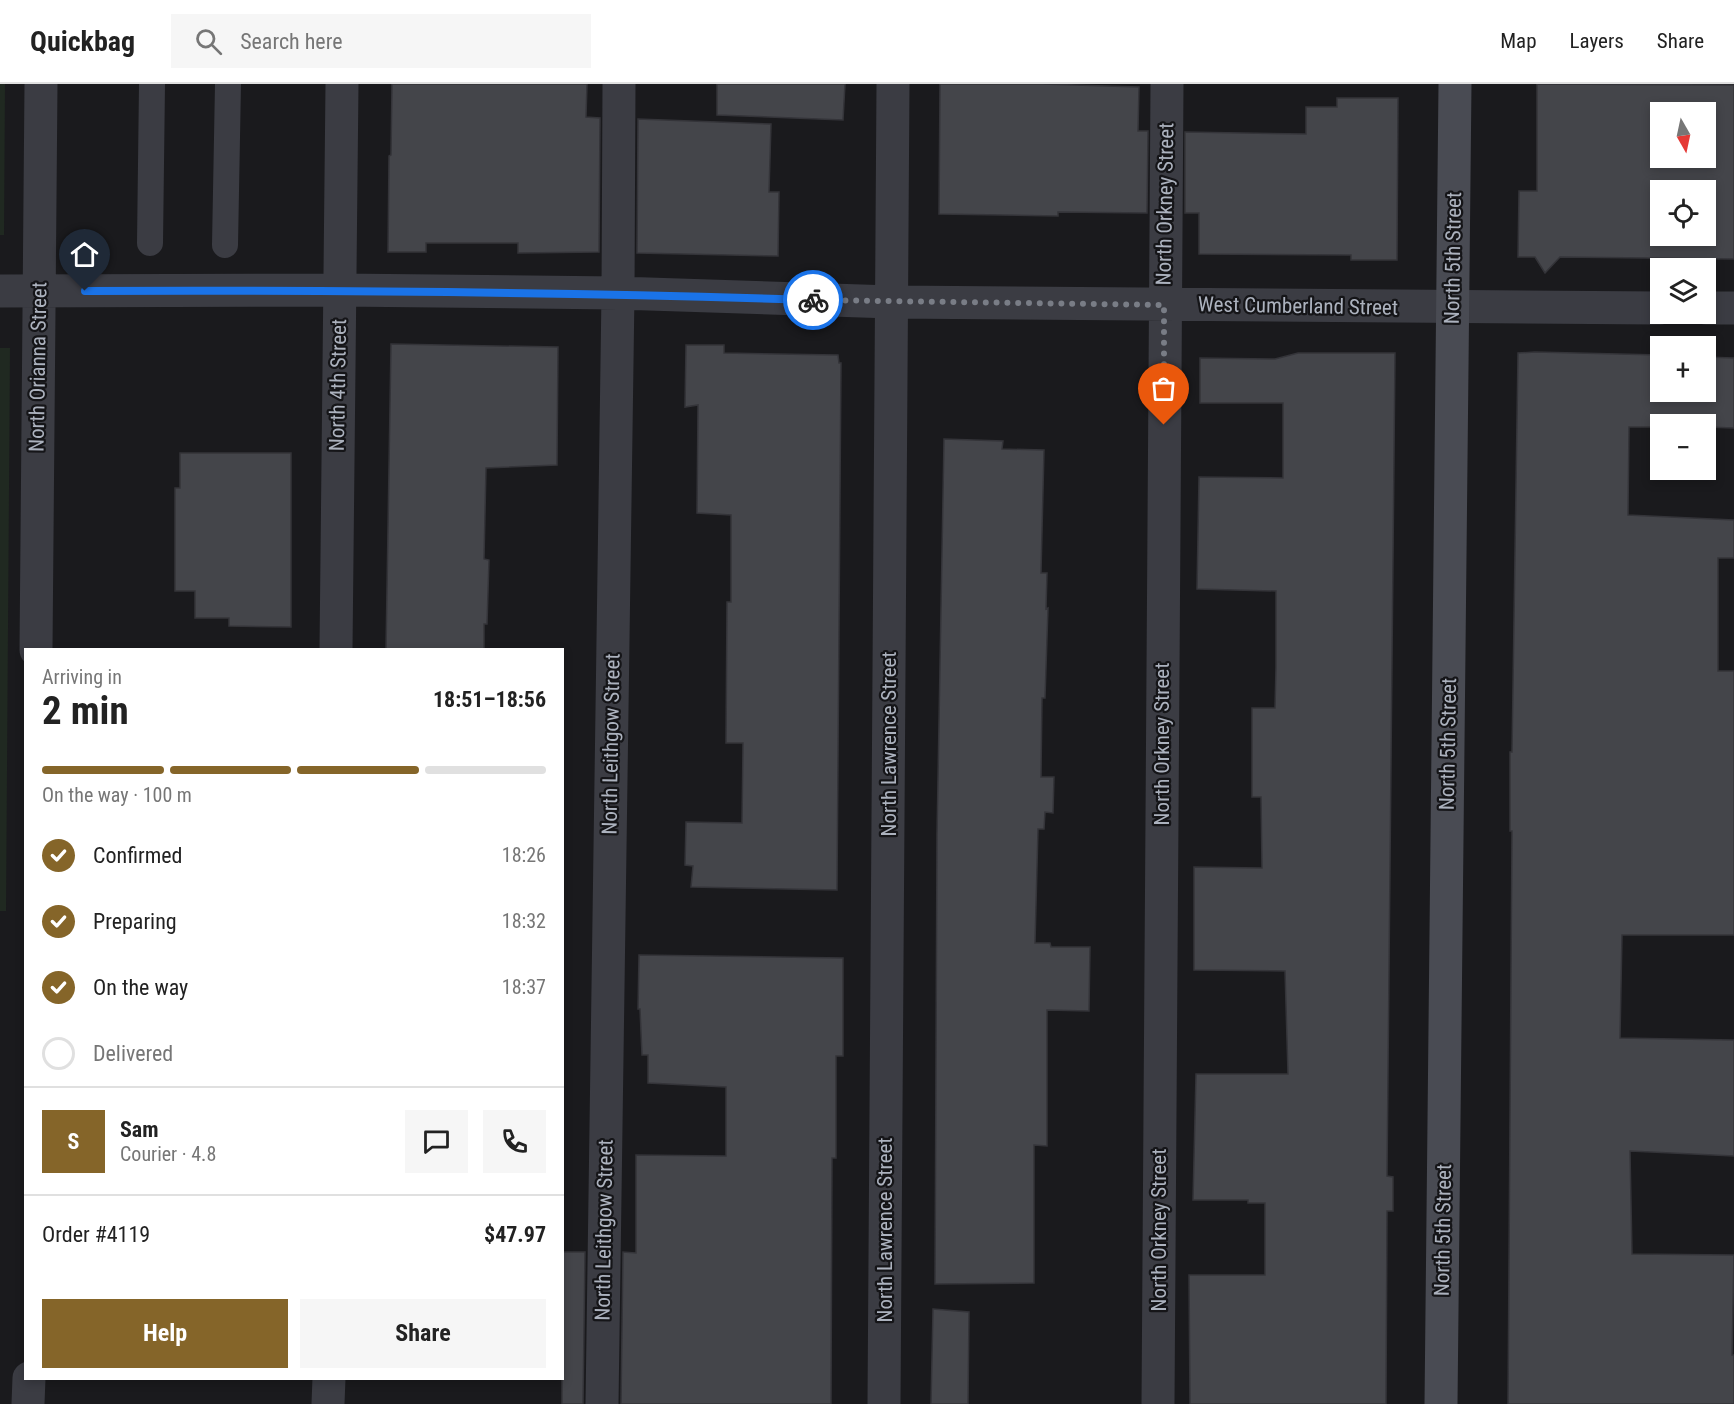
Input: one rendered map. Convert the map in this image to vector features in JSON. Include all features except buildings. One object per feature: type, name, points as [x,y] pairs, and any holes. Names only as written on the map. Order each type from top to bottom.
[{"type":"main road","name":"North 5th Street","points":[[1441,1404],[1455,84]]},
{"type":"street","name":"North Orianna Street","points":[[36,648],[41,84]]},
{"type":"street","name":"North 4th Street","points":[[336,648],[342,84]]},
{"type":"street","name":"North Leithgow Street","points":[[602,1404],[619,84]]},
{"type":"street","name":"North Lawrence Street","points":[[884,1404],[893,84]]},
{"type":"street","name":"North Orkney Street","points":[[1158,1404],[1167,84]]},
{"type":"street","name":"West Cumberland Street","points":[[0,291],[339,290],[618,293],[892,302],[1650,308]]},
{"type":"street","points":[[1716,308],[1734,308]]},
{"type":"street","points":[[28,1404],[29,1380]]},
{"type":"street","points":[[328,1404],[329,1380]]},
{"type":"lane","points":[[150,243],[152,84]]},
{"type":"lane","points":[[225,245],[228,84]]},
{"type":"shaded area","points":[[0,84],[5,84],[4,235],[0,235]]},
{"type":"shaded area","points":[[0,348],[10,348],[6,911],[0,911]]},
{"type":"way so far","points":[[813,300],[1164,305],[1164,425]]},
{"type":"route","points":[[85,291],[339,290],[618,293],[813,300]]}]
